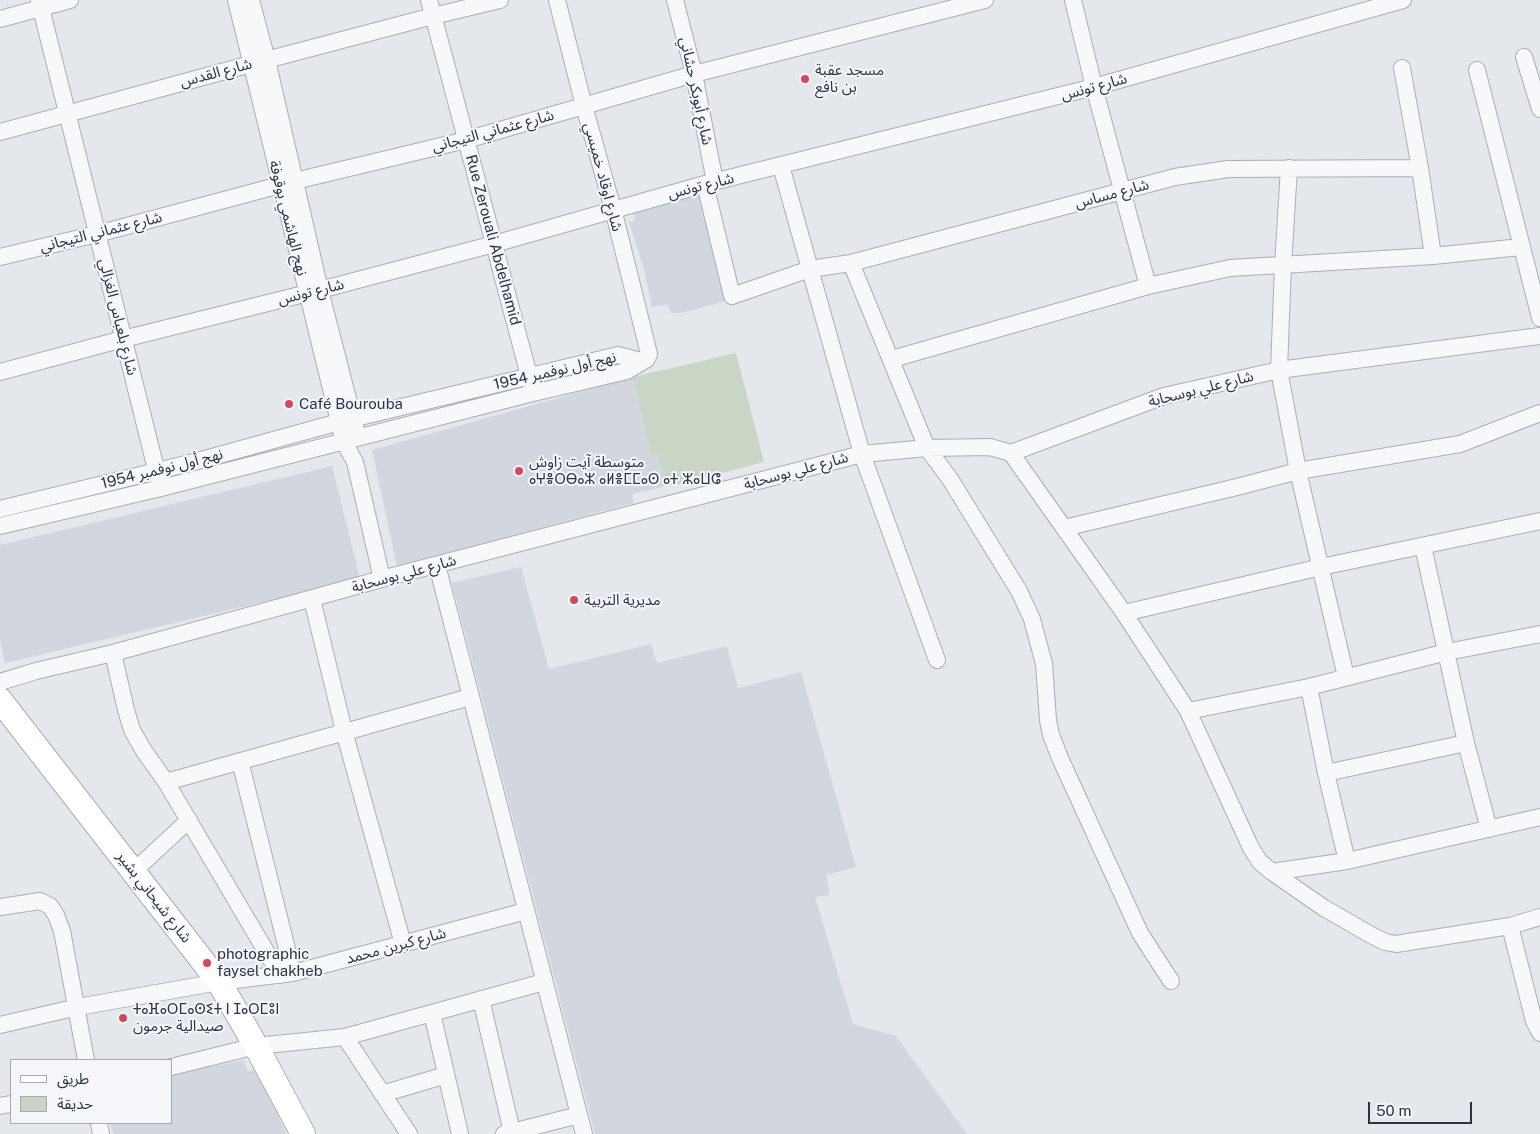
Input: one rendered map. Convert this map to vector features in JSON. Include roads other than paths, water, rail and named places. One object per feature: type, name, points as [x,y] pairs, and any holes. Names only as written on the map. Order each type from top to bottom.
[{"type":"main road","name":"شارع شيحاني بشير","points":[[0,700],[218,982],[256,1046],[303,1134]]},
{"type":"street","points":[[0,19],[40,4],[70,0]]},
{"type":"street","name":"نهج الهاشمي بوقوفة","points":[[236,0],[250,64],[288,183]]},
{"type":"street","name":"نهج الهاشمي بوقوفة","points":[[251,0],[267,60],[288,183],[351,440],[382,579]]},
{"type":"street","name":"شارع القدس","points":[[0,132],[267,60],[431,8],[500,0]]},
{"type":"street","name":"شارع اوقاد خميسي","points":[[557,0],[613,209],[645,358]]},
{"type":"street","name":"شارع أبوبكر حشاني","points":[[675,0],[694,74],[710,183],[732,296],[810,268]]},
{"type":"street","name":"شارع عثماني التيجاني","points":[[0,257],[97,234],[288,183],[466,140],[694,74],[985,0]]},
{"type":"street","points":[[1073,0],[1094,87],[1148,286]]},
{"type":"street","name":"شارع تونس","points":[[0,372],[123,338],[494,244],[710,183],[1094,87],[1403,0]]},
{"type":"street","name":"شارع بلعباس الغزالي","points":[[40,4],[161,488]]},
{"type":"street","name":"Rue Zerouali Abdelhamid","points":[[431,8],[533,393]]},
{"type":"street","points":[[1524,57],[1540,109]]},
{"type":"street","points":[[1402,68],[1433,256]]},
{"type":"street","points":[[1477,70],[1540,318]]},
{"type":"street","points":[[781,166],[862,454],[938,660]]},
{"type":"street","points":[[1290,168],[1283,265],[1279,370],[1298,471],[1346,678]]},
{"type":"street","name":"شارع مساس","points":[[810,268],[851,263],[1175,177],[1228,169],[1420,168]]},
{"type":"street","points":[[892,359],[1148,286],[1230,268],[1433,256],[1521,247]]},
{"type":"street","points":[[851,263],[927,448],[950,479],[1019,591],[1032,619],[1044,664],[1048,720],[1051,735],[1140,933],[1170,981]]},
{"type":"street","name":"شارع علي بوسحابة","points":[[0,682],[382,579],[862,454],[927,448],[990,447],[1011,453],[1164,396],[1279,370],[1540,336]]},
{"type":"street","name":"نهج أول نوفمبر 1954","points":[[0,509],[194,462],[346,421],[618,355],[645,358]]},
{"type":"street","name":"نهج أول نوفمبر 1954","points":[[0,526],[161,488],[533,393],[627,371],[645,358]]},
{"type":"street","points":[[1064,528],[1298,471],[1460,444],[1540,413]]},
{"type":"street","points":[[1011,453],[1124,613],[1188,711],[1251,848],[1260,862],[1324,908],[1385,942],[1396,944],[1416,942],[1510,926],[1540,917]]},
{"type":"street","points":[[194,462],[197,478]]},
{"type":"street","points":[[1124,613],[1321,567],[1540,521]]},
{"type":"street","points":[[1423,546],[1466,743],[1488,829]]},
{"type":"street","points":[[437,565],[584,1134]]},
{"type":"street","points":[[312,599],[344,731],[403,944]]},
{"type":"street","points":[[1188,711],[1309,687],[1447,652],[1540,634]]},
{"type":"street","points":[[113,653],[132,730],[287,974]]},
{"type":"street","points":[[1309,687],[1326,773],[1347,861]]},
{"type":"street","points":[[166,782],[470,697]]},
{"type":"street","points":[[1326,773],[1466,743]]},
{"type":"street","points":[[240,761],[287,974]]},
{"type":"street","points":[[1272,872],[1347,861],[1540,817]]},
{"type":"street","points":[[134,871],[189,820]]},
{"type":"street","points":[[0,907],[40,901],[50,906],[56,915],[62,930],[78,1007],[86,1059]]},
{"type":"street","name":"شارع كبرين محمد","points":[[0,1025],[78,1007],[218,982],[287,974],[526,911]]},
{"type":"street","points":[[1510,926],[1534,1021],[1540,1033]]},
{"type":"street","points":[[172,1066],[256,1046],[345,1037],[544,982]]},
{"type":"street","points":[[481,999],[508,1133],[580,1115]]},
{"type":"street","points":[[432,1013],[460,1134]]},
{"type":"street","points":[[345,1037],[409,1134]]},
{"type":"street","points":[[382,1094],[446,1075]]},
{"type":"place","name":"مسجد عقبة بن نافع","points":[[805,79]]},
{"type":"place","name":"Café Bourouba","points":[[289,404]]},
{"type":"place","name":"متوسطة آيت زاوش ⴰⵖⴻⵔⴱⴰⵣ ⴰⵍⴻⵎⵎⴰⵙ ⴰⵜ ⵣⴰⵡⵛ","points":[[519,471]]},
{"type":"place","name":"مديرية التربية","points":[[574,600]]},
{"type":"place","name":"photographic faysel chakheb","points":[[207,963]]},
{"type":"place","name":"ⵜⴰⴼⴰⵔⵎⴰⵙⵉⵜ ⵏ ⵊⴰⵔⵎⵓⵏ صيدالية جرمون","points":[[123,1018]]}]
